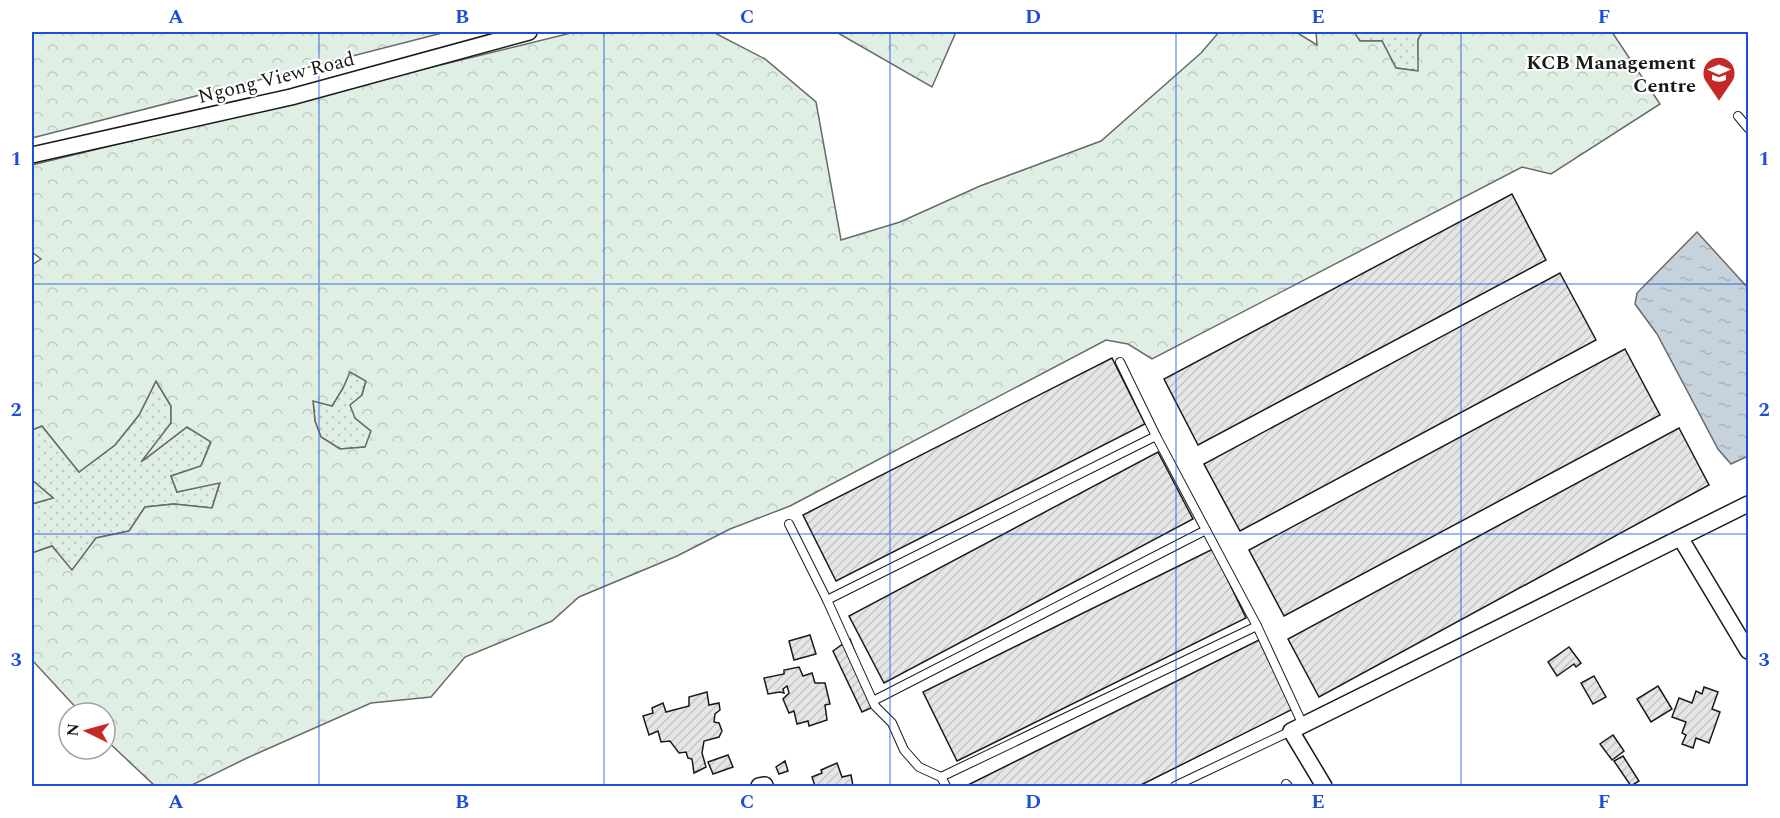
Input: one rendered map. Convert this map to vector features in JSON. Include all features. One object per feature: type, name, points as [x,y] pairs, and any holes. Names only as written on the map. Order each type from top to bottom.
[{"type":"street","name":"Ngong View Road","points":[[32,155],[291,97],[529,32]]},
{"type":"street","points":[[1324,786],[1297,728],[1749,504]]},
{"type":"street","points":[[1681,539],[1749,651]]},
{"type":"lane","points":[[1738,116],[1749,129]]},
{"type":"lane","points":[[1120,362],[1156,436],[1257,626],[1297,728],[1175,786]]},
{"type":"lane","points":[[827,600],[1156,436]]},
{"type":"lane","points":[[789,525],[827,600],[873,701],[892,723],[904,750],[919,767],[941,777],[946,786]]},
{"type":"lane","points":[[873,701],[1206,530]]},
{"type":"lane","points":[[941,777],[1257,626]]},
{"type":"green space","points":[[32,32],[446,32],[32,138]]},
{"type":"green space","points":[[575,32],[713,32],[765,59],[816,102],[841,240],[900,222],[980,186],[1101,141],[1201,53],[1219,32],[1296,32],[1317,45],[1316,32],[1354,32],[1360,41],[1382,41],[1396,68],[1418,71],[1418,40],[1422,32],[1612,32],[1660,104],[1551,174],[1522,167],[1152,359],[1128,344],[1106,340],[790,506],[730,529],[677,556],[579,597],[552,621],[465,657],[431,697],[371,703],[190,786],[155,786],[117,750],[117,701],[70,701],[32,660],[32,553],[52,546],[72,570],[96,538],[129,531],[145,507],[174,504],[212,508],[220,483],[177,492],[171,476],[201,466],[211,442],[187,427],[141,462],[171,423],[171,406],[156,381],[139,415],[115,445],[79,472],[42,426],[32,430],[32,265],[41,259],[32,252],[32,165]],"holes":[[[350,372],[366,381],[362,395],[350,405],[355,418],[371,431],[365,447],[340,449],[321,437],[315,421],[313,401],[332,406]]]},
{"type":"green space","points":[[836,32],[956,32],[932,87]]},
{"type":"green space","points":[[1354,32],[1422,32],[1418,40],[1419,71],[1396,68],[1382,41],[1359,41]]},
{"type":"green space","points":[[350,371],[366,381],[355,418],[371,431],[366,447],[340,449],[321,437],[315,421],[313,400],[332,406]]},
{"type":"green space","points":[[156,381],[171,406],[171,423],[144,460],[187,427],[211,441],[201,466],[171,476],[177,492],[220,482],[212,508],[174,504],[145,507],[129,531],[96,538],[72,571],[52,546],[32,553],[32,504],[53,498],[32,480],[32,430],[42,426],[79,472],[115,445],[139,415]]},
{"type":"green space","points":[[32,480],[53,498],[32,504]]},
{"type":"water","points":[[1697,232],[1748,288],[1748,456],[1731,464],[1718,449],[1657,334],[1635,304],[1637,293]]},
{"type":"building","points":[[1512,194],[1546,260],[1198,445],[1164,379]]},
{"type":"building","points":[[1560,273],[1596,340],[1240,531],[1204,464]]},
{"type":"building","points":[[1625,349],[1660,415],[1284,616],[1249,550]]},
{"type":"building","points":[[1112,358],[1145,424],[836,581],[803,515]]},
{"type":"building","points":[[1679,428],[1709,485],[1319,697],[1288,639]]},
{"type":"building","points":[[1158,452],[1193,519],[884,683],[849,616]]},
{"type":"building","points":[[1213,549],[1246,618],[957,761],[923,692]]},
{"type":"building","points":[[810,635],[816,654],[794,660],[789,641]]},
{"type":"building","points":[[850,639],[875,706],[862,712],[833,651]]},
{"type":"building","points":[[1261,639],[1295,708],[1139,786],[966,786]]},
{"type":"building","points":[[1569,647],[1581,663],[1576,667],[1574,664],[1557,676],[1548,662]]},
{"type":"building","points":[[799,667],[803,676],[812,673],[815,683],[825,683],[830,704],[825,705],[827,720],[809,726],[808,721],[797,724],[794,711],[789,713],[783,699],[789,693],[787,686],[783,689],[784,693],[768,694],[764,678],[784,674],[784,670]]},
{"type":"building","points":[[1594,676],[1606,697],[1593,704],[1581,683]]},
{"type":"building","points":[[1658,686],[1672,709],[1651,722],[1637,699]]},
{"type":"building","points":[[1704,687],[1718,692],[1712,709],[1720,712],[1709,743],[1696,738],[1693,748],[1682,744],[1686,735],[1682,733],[1686,722],[1672,717],[1679,698],[1692,703],[1696,691],[1702,694]]},
{"type":"building","points":[[707,692],[709,705],[719,703],[720,710],[715,714],[714,722],[719,723],[722,731],[719,737],[704,741],[702,753],[706,767],[694,773],[692,759],[688,758],[686,752],[679,753],[670,741],[661,742],[658,731],[649,735],[643,716],[653,713],[652,708],[663,703],[666,712],[689,706],[689,697]]},
{"type":"building","points":[[1613,735],[1624,751],[1612,760],[1600,744]]},
{"type":"building","points":[[728,755],[733,767],[713,774],[708,762]]},
{"type":"building","points":[[1623,756],[1639,781],[1631,786],[1614,761]]},
{"type":"building","points":[[785,761],[788,771],[779,774],[776,767]]},
{"type":"building","points":[[837,763],[842,777],[851,775],[853,786],[815,786],[812,777]]},
{"type":"place","name":"KCB Management Centre","points":[[1719,102]]}]
